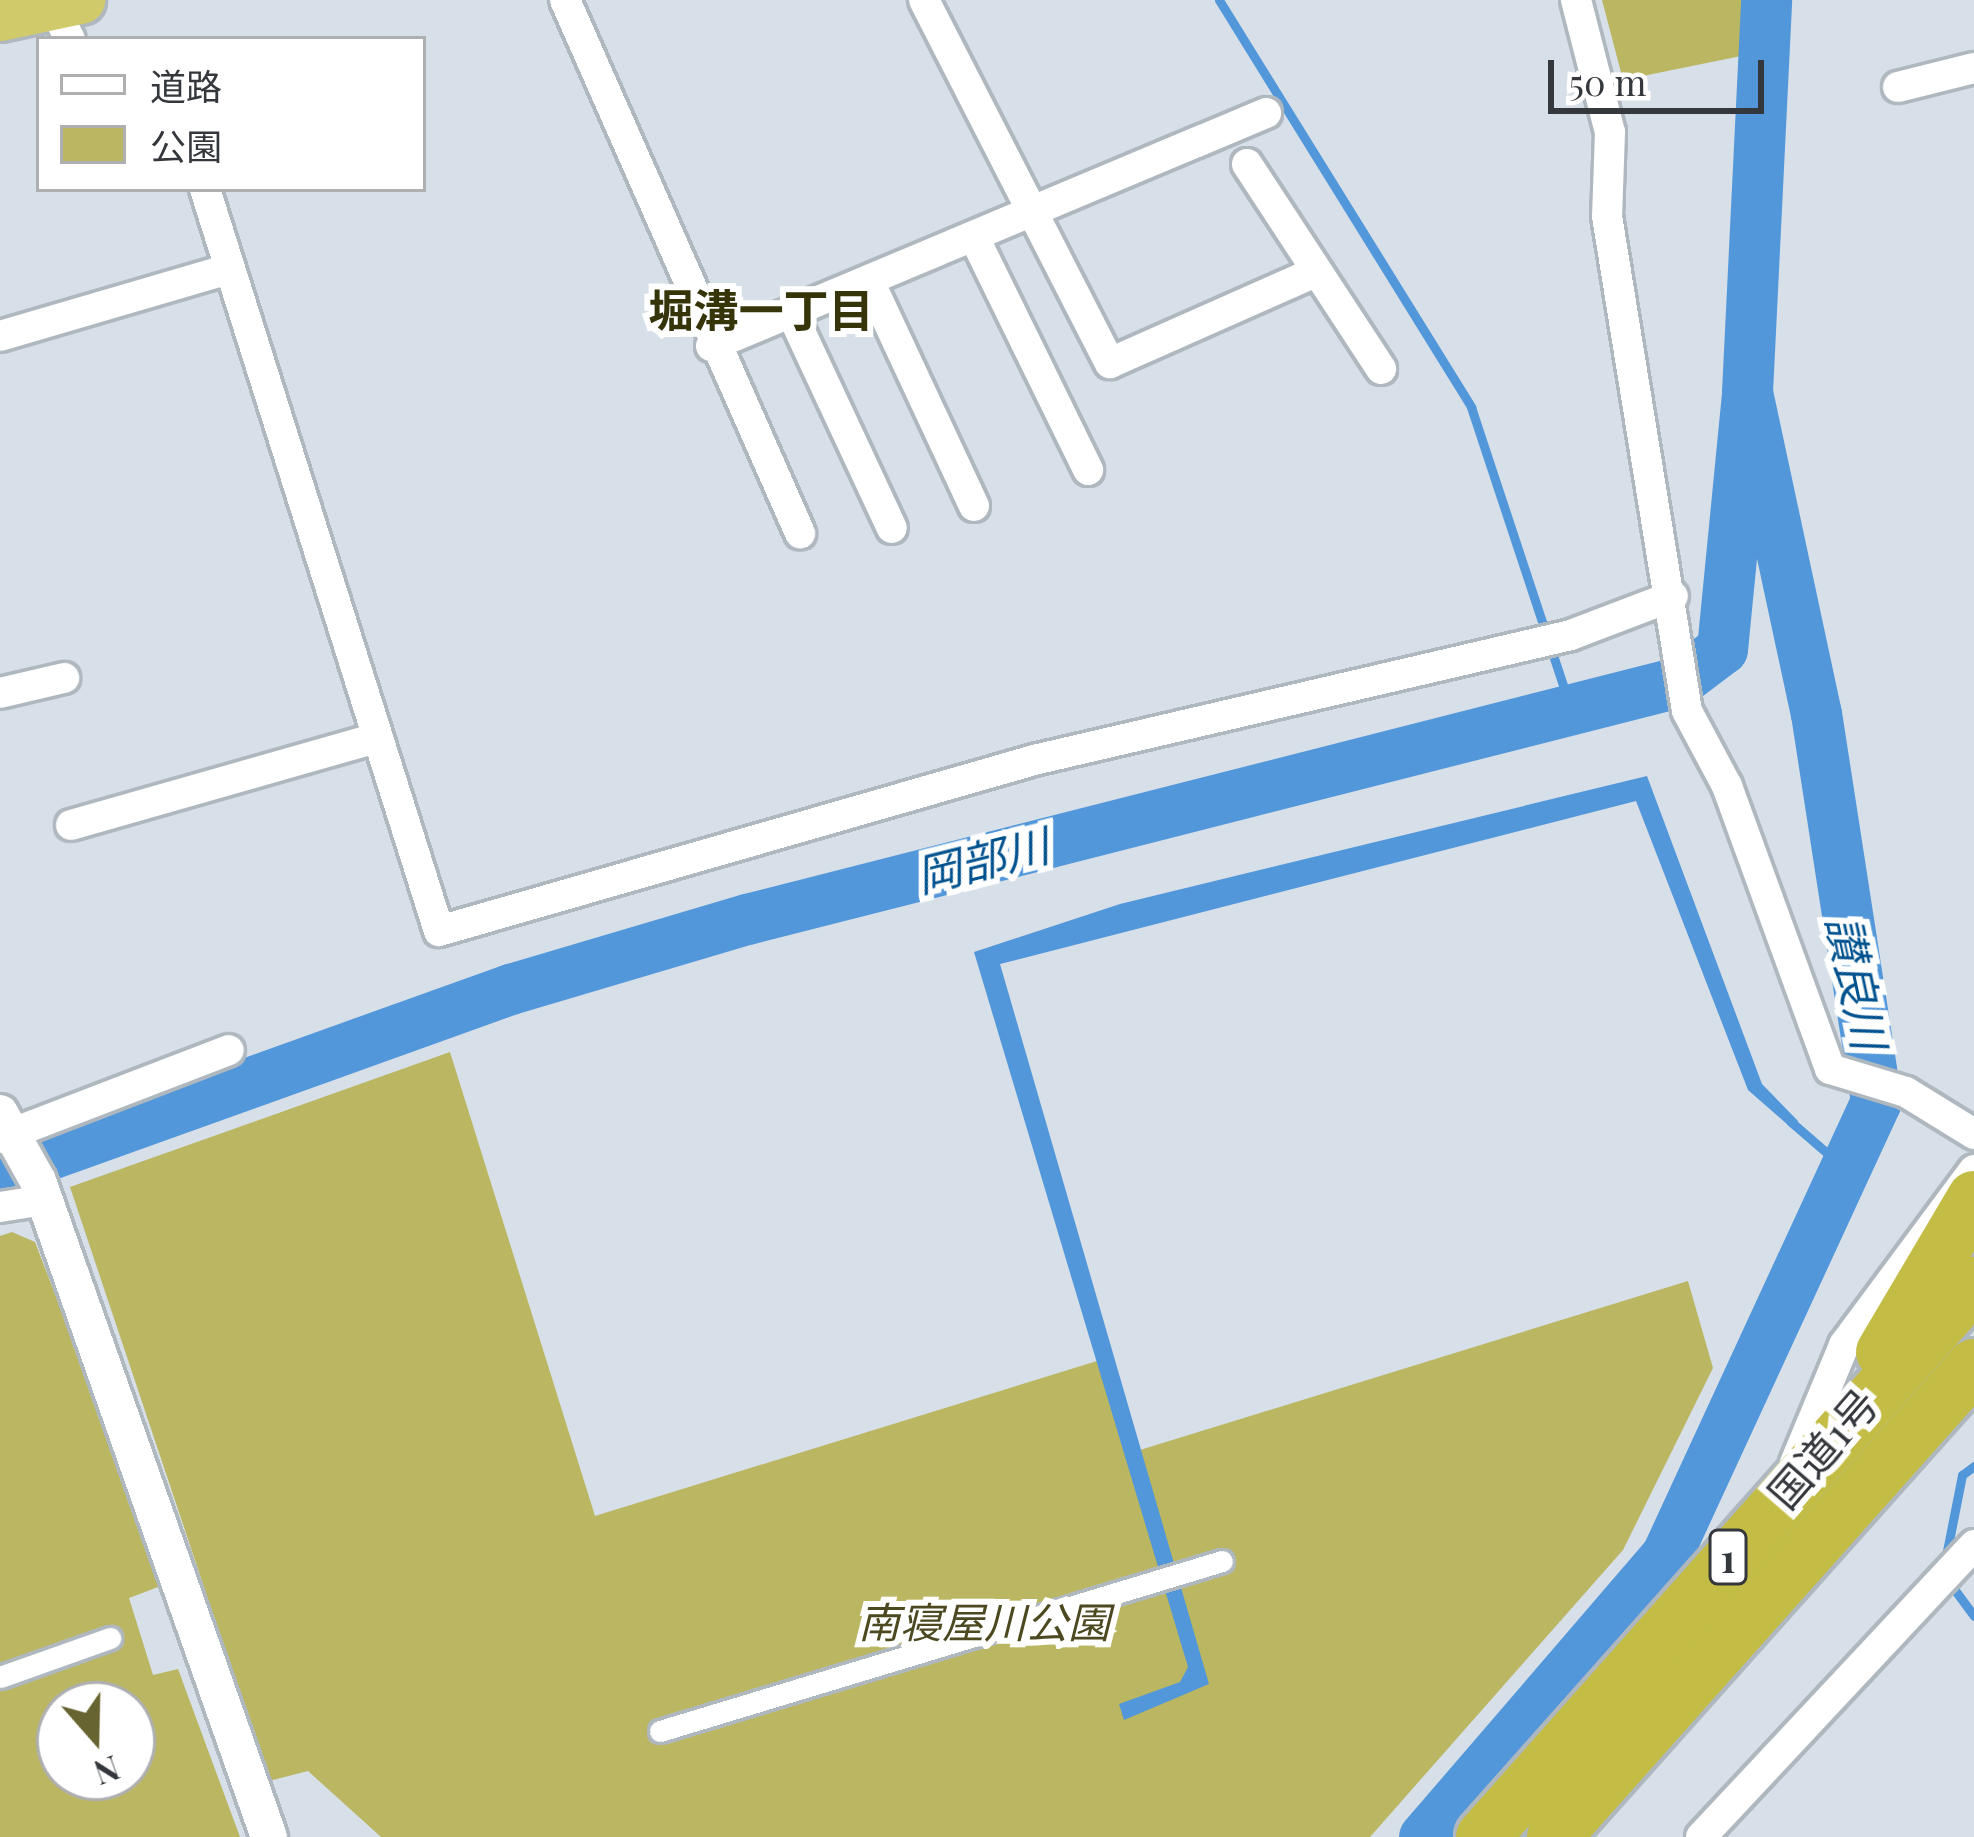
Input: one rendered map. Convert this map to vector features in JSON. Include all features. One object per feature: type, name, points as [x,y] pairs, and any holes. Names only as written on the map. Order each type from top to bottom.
[{"type":"highway","points":[[0,17],[68,15]]},
{"type":"highway","points":[[1837,1432],[1973,1190]]},
{"type":"highway","name":"国道1号","points":[[1480,1837],[1974,1273]]},
{"type":"highway","points":[[1480,1837],[1974,1284]]},
{"type":"highway","points":[[1554,1837],[1974,1366]]},
{"type":"highway","name":"国道1号","points":[[1564,1837],[1974,1378]]},
{"type":"highway","points":[[1658,1731],[1974,1417]]},
{"type":"street","points":[[565,0],[711,346],[800,533]]},
{"type":"street","points":[[924,0],[1110,363],[1315,272]]},
{"type":"street","points":[[1576,0],[1610,132],[1607,216],[1673,596],[1685,698],[1842,1076],[1895,1089],[1974,1134]]},
{"type":"street","points":[[1898,87],[1974,68]]},
{"type":"street","points":[[711,346],[1036,217],[1266,113]]},
{"type":"street","points":[[1247,164],[1381,369]]},
{"type":"street","points":[[206,192],[373,739],[439,931],[1034,760],[1571,635],[1673,596]]},
{"type":"street","points":[[976,241],[1088,470]]},
{"type":"street","points":[[0,336],[229,268]]},
{"type":"street","points":[[870,283],[974,506]]},
{"type":"street","points":[[792,314],[892,528]]},
{"type":"street","points":[[0,693],[64,677]]},
{"type":"street","points":[[71,825],[373,739]]},
{"type":"street","points":[[229,1050],[10,1131],[41,1191],[269,1837]]},
{"type":"street","points":[[1781,1496],[1844,1345],[1973,1190]]},
{"type":"street","points":[[0,1207],[41,1191]]},
{"type":"street","points":[[1701,1837],[1974,1545]]},
{"type":"street","points":[[660,1731],[1222,1561]]},
{"type":"street","points":[[2,1671],[110,1638]]},
{"type":"green space","points":[[1602,0],[1747,0],[1746,55],[1623,80]]},
{"type":"green space","name":"南寝屋川公園","points":[[450,1052],[595,1516],[1097,1361],[1127,1454],[1688,1281],[1713,1368],[1623,1550],[1370,1837],[381,1837],[308,1771],[269,1781],[70,1187]]},
{"type":"green space","points":[[12,1232],[35,1242],[166,1584],[129,1598],[153,1675],[178,1669],[240,1837],[0,1837],[0,1236]]},
{"type":"water","points":[[1647,776],[1762,1084],[1798,1121],[1795,1131],[1748,1090],[1636,801],[1000,964],[1209,1684],[1124,1720],[1119,1704],[1180,1682],[1188,1667],[974,952],[1120,904]]},
{"type":"waterway","points":[[1219,0],[1471,407],[1570,707]]},
{"type":"waterway","name":"讃良川","points":[[1424,1837],[1666,1556],[1876,1101],[1816,714],[1747,392],[1766,0]]},
{"type":"waterway","name":"岡部川","points":[[0,1172],[510,989],[747,919],[1678,682],[1722,649],[1747,392]]},
{"type":"waterway","points":[[1790,1121],[1842,1166]]},
{"type":"waterway","points":[[1945,1561],[1962,1475],[1974,1466]]},
{"type":"waterway","points":[[1949,1582],[1974,1616]]},
{"type":"district","name":"堀溝一丁目","points":[[761,309]]}]
